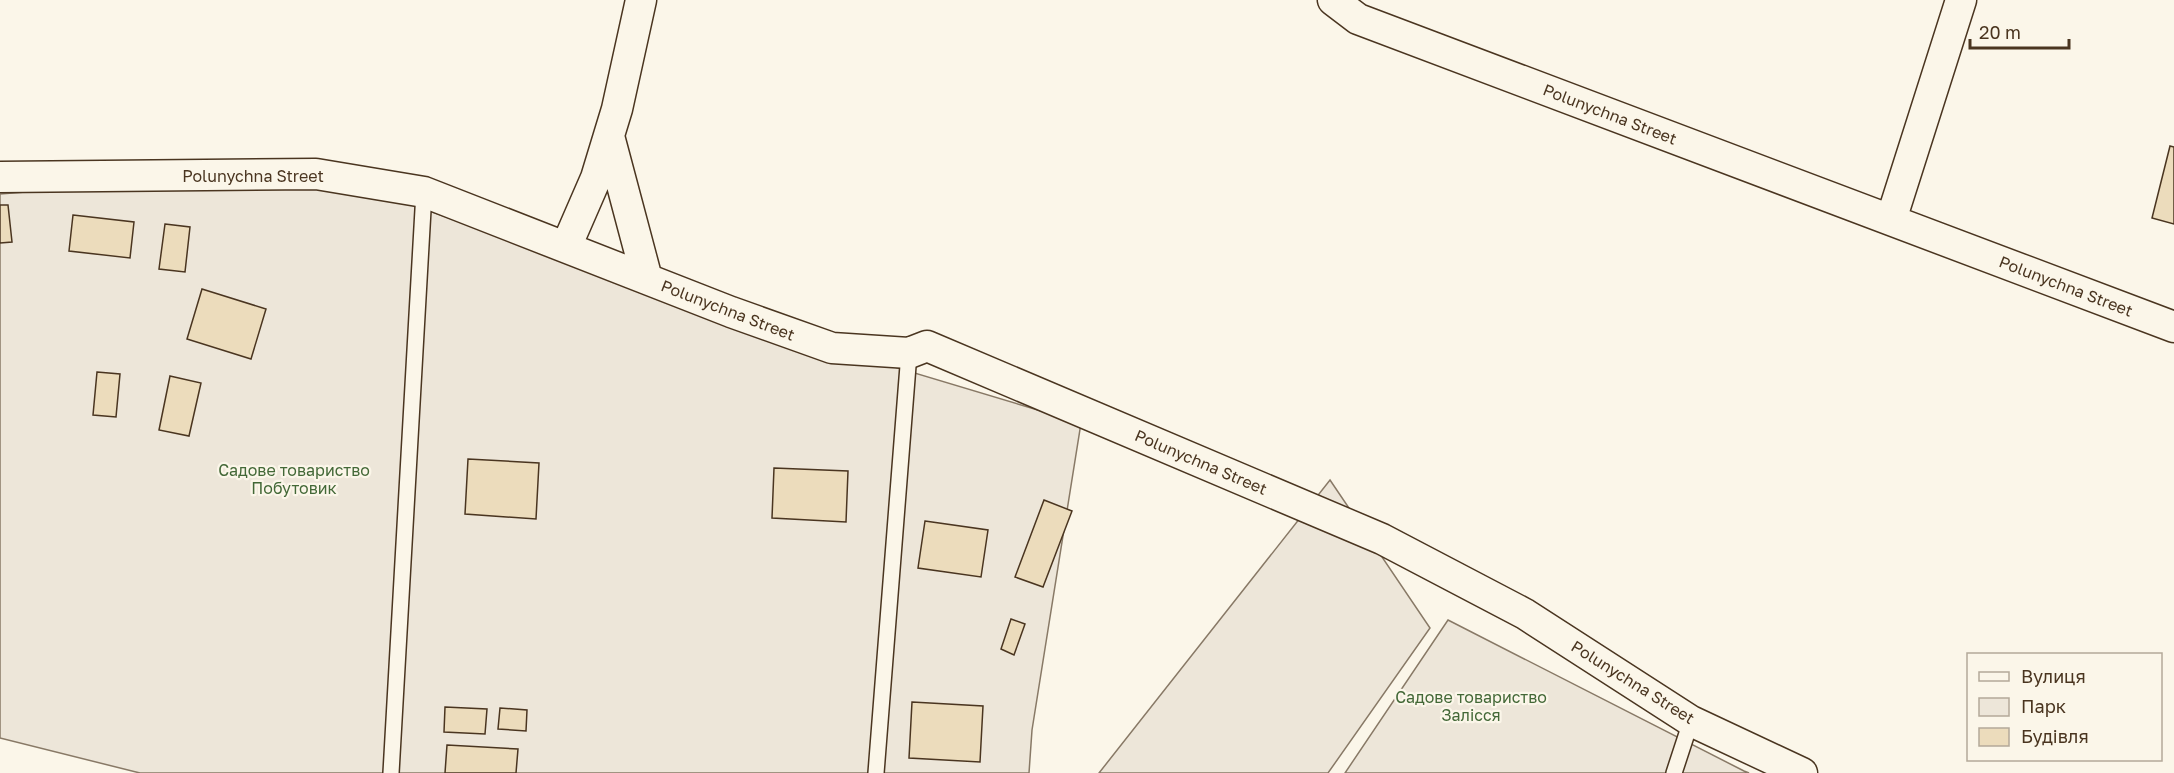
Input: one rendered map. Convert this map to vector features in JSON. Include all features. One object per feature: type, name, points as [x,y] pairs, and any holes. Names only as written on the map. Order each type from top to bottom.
[{"type":"street","points":[[566,247],[596,178],[609,136],[641,0]]},
{"type":"street","name":"Polunychna Street","points":[[1334,0],[1358,19],[2174,327]]},
{"type":"street","points":[[1891,220],[1961,0]]},
{"type":"street","points":[[609,136],[647,279]]},
{"type":"street","name":"Polunychna Street","points":[[0,177],[316,174],[424,192],[832,348],[909,353],[927,346],[1382,539],[1526,614],[1691,721],[1802,773]]},
{"type":"lane","points":[[391,773],[424,192]]},
{"type":"lane","points":[[876,773],[909,353]]},
{"type":"lane","points":[[1674,773],[1691,721]]},
{"type":"green space","name":"Садове товариство Побутовик","points":[[180,180],[374,191],[708,311],[1081,423],[1032,730],[1029,773],[140,773],[0,738],[0,194]]},
{"type":"green space","points":[[1330,480],[1430,628],[1328,773],[1099,773]]},
{"type":"green space","name":"Садове товариство Залісся","points":[[1448,620],[1744,771],[1749,773],[1345,773]]},
{"type":"building","points":[[2170,146],[2174,147],[2174,224],[2152,218]]},
{"type":"building","points":[[0,205],[8,205],[12,242],[0,243]]},
{"type":"building","points":[[73,215],[134,222],[130,258],[69,251]]},
{"type":"building","points":[[165,224],[190,227],[185,272],[159,269]]},
{"type":"building","points":[[202,289],[266,309],[251,359],[187,339]]},
{"type":"building","points":[[97,372],[120,374],[116,417],[93,415]]},
{"type":"building","points":[[170,376],[201,383],[189,436],[159,430]]},
{"type":"building","points":[[468,459],[539,463],[536,519],[465,514]]},
{"type":"building","points":[[774,468],[848,471],[846,522],[772,518]]},
{"type":"building","points":[[1044,500],[1072,511],[1043,587],[1015,577]]},
{"type":"building","points":[[925,521],[988,530],[981,577],[918,568]]},
{"type":"building","points":[[1011,619],[1025,624],[1014,655],[1001,649]]},
{"type":"building","points":[[912,702],[983,706],[980,762],[909,758]]},
{"type":"building","points":[[445,707],[487,709],[485,734],[444,732]]},
{"type":"building","points":[[500,708],[527,710],[526,731],[498,729]]},
{"type":"building","points":[[447,745],[518,749],[516,773],[445,773]]}]
